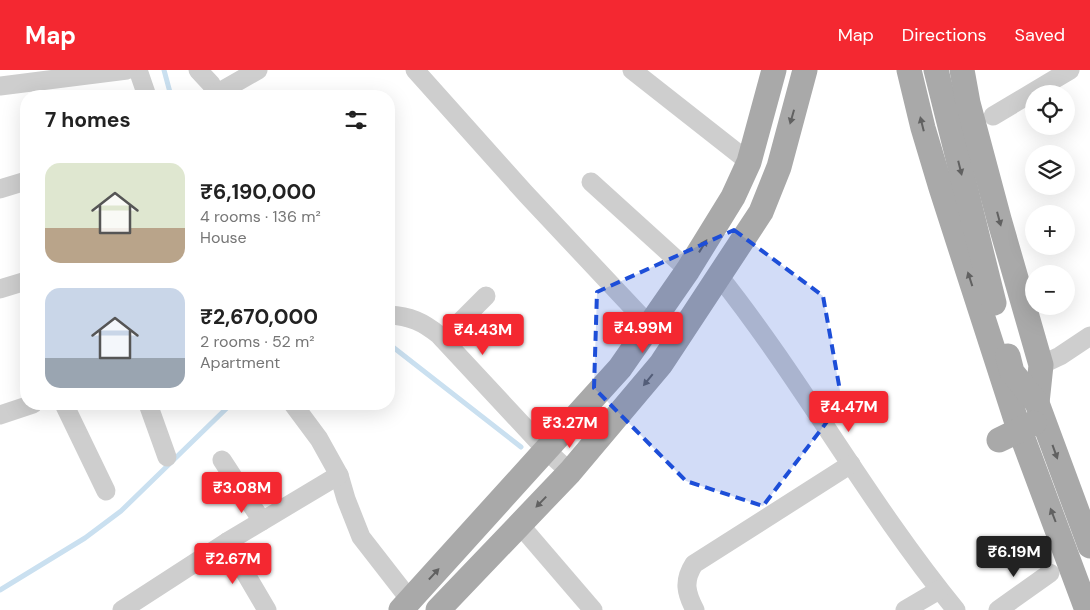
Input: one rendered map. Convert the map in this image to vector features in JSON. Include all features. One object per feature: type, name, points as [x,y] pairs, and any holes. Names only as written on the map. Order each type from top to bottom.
[{"type":"main road","points":[[405,605],[547,451],[620,368],[688,270],[733,197],[750,162],[774,70]]},
{"type":"main road","points":[[438,610],[570,472],[660,364],[761,212],[770,190],[805,70]]},
{"type":"main road","points":[[909,70],[923,128],[1009,435],[1087,610]]},
{"type":"main road","points":[[936,70],[1012,372],[1040,411],[1090,546]]},
{"type":"main road","points":[[962,70],[968,104],[1041,365],[1040,411]]},
{"type":"main road","points":[[1009,435],[1040,411]]},
{"type":"street","points":[[0,86],[127,70]]},
{"type":"street","points":[[138,70],[145,90]]},
{"type":"street","points":[[198,70],[214,90]]},
{"type":"street","points":[[225,90],[258,70]]},
{"type":"street","points":[[415,70],[526,194],[649,325]]},
{"type":"street","points":[[632,70],[750,162]]},
{"type":"street","points":[[993,116],[1070,70]]},
{"type":"street","points":[[591,182],[688,270]]},
{"type":"street","points":[[0,189],[20,184]]},
{"type":"street","points":[[719,276],[746,311],[939,590],[956,610]]},
{"type":"street","points":[[0,289],[20,283]]},
{"type":"street","points":[[443,339],[486,296]]},
{"type":"street","points":[[395,315],[423,322],[443,339],[547,451],[570,472]]},
{"type":"street","points":[[1041,365],[1060,356],[1090,336]]},
{"type":"street","points":[[0,415],[20,408]]},
{"type":"street","points":[[67,410],[106,492]]},
{"type":"street","points":[[150,410],[167,457]]},
{"type":"street","points":[[297,410],[319,439],[339,475],[361,537],[405,605]]},
{"type":"street","points":[[222,460],[262,521]]},
{"type":"street","points":[[695,610],[685,585],[687,574],[694,564],[851,464]]},
{"type":"street","points":[[122,610],[228,542],[339,475]]},
{"type":"street","points":[[520,525],[593,610]]},
{"type":"street","points":[[228,542],[267,610]]},
{"type":"street","points":[[998,610],[1050,573]]},
{"type":"street","points":[[906,610],[939,590]]},
{"type":"highlighted area","points":[[734,230],[823,296],[842,402],[763,506],[686,481],[594,388],[597,292]]},
{"type":"waterway","points":[[164,70],[169,90]]},
{"type":"waterway","points":[[395,349],[521,447]]},
{"type":"waterway","points":[[0,590],[85,538],[121,511],[225,410]]}]
